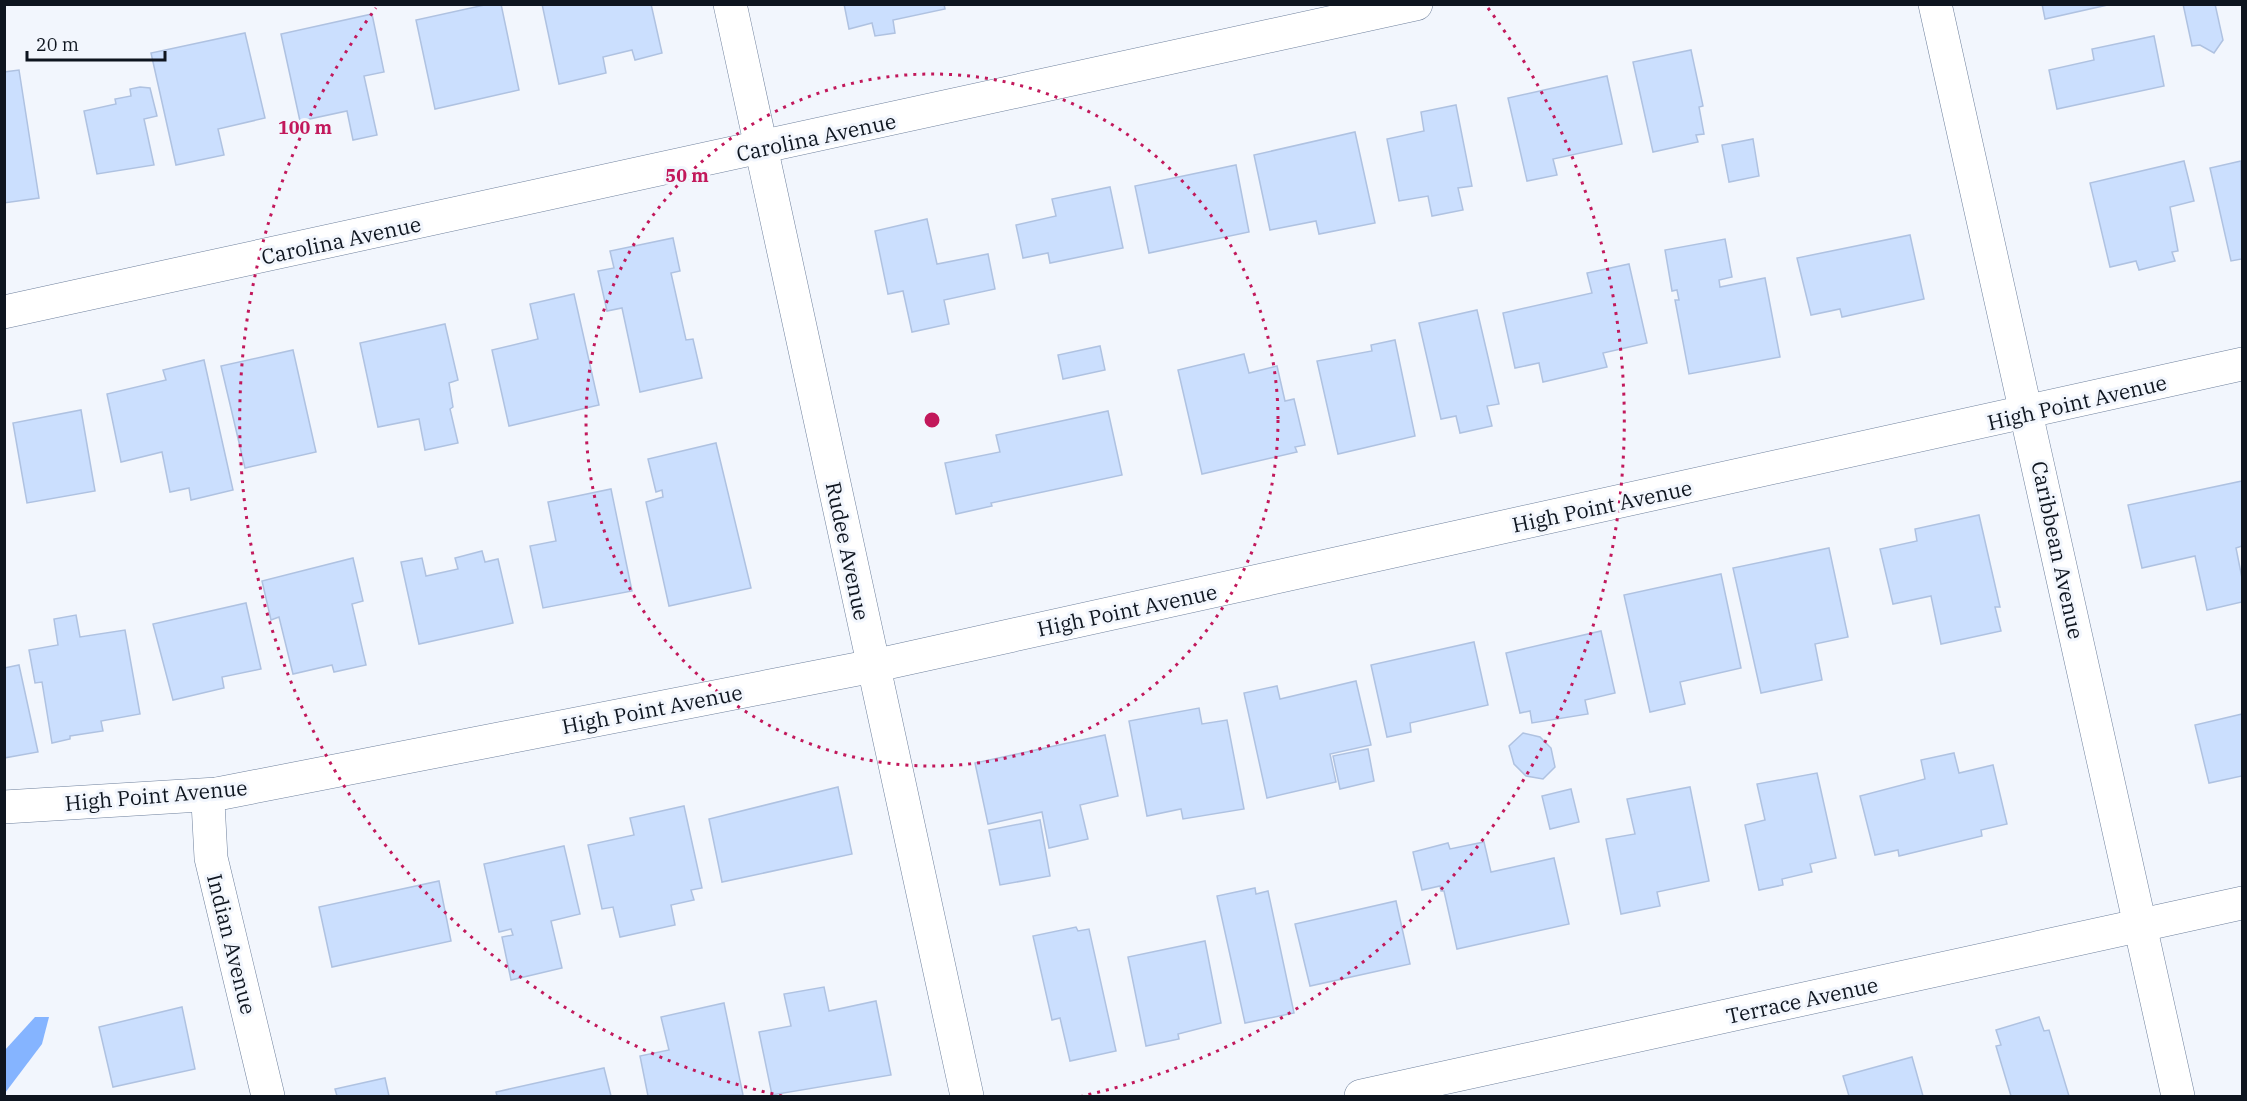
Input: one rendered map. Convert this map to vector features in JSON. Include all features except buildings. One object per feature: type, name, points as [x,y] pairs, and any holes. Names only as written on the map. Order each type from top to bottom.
[{"type":"street","name":"Rudee Avenue","points":[[730,4],[967,1096]]},
{"type":"street","name":"Carolina Avenue","points":[[4,312],[761,149],[1416,4]]},
{"type":"street","name":"Caribbean Avenue","points":[[1935,4],[2028,413],[2178,1096]]},
{"type":"street","name":"High Point Avenue","points":[[4,807],[217,794],[873,666],[2242,364]]},
{"type":"street","name":"Indian Avenue","points":[[217,794],[208,802],[211,858],[268,1096]]},
{"type":"street","name":"Terrace Avenue","points":[[1361,1096],[2242,903]]},
{"type":"water","points":[[35,1017],[49,1017],[42,1044],[5,1093],[5,1050]]}]
